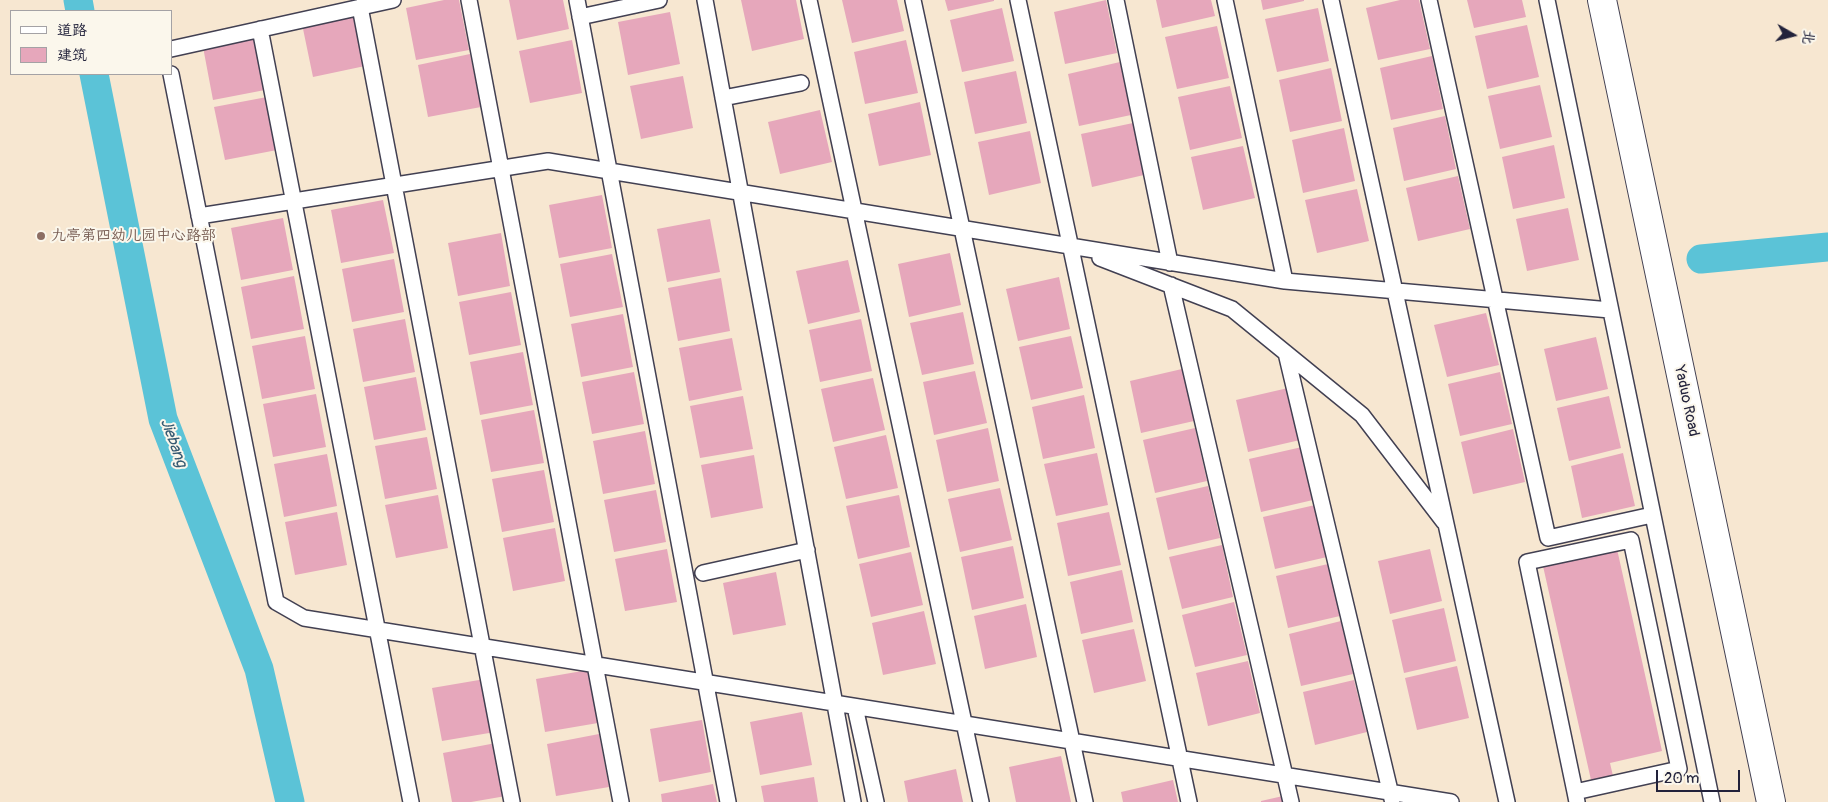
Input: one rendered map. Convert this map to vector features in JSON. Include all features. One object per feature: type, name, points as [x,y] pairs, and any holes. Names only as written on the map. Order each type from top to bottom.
[{"type":"street","name":"Yaduo Road","points":[[1602,0],[1771,802]]},
{"type":"lane","points":[[172,49],[393,0]]},
{"type":"lane","points":[[468,0],[621,802]]},
{"type":"lane","points":[[577,0],[728,802]]},
{"type":"lane","points":[[580,17],[660,0]]},
{"type":"lane","points":[[705,0],[853,802]]},
{"type":"lane","points":[[810,0],[981,802]]},
{"type":"lane","points":[[913,0],[1085,802]]},
{"type":"lane","points":[[1018,0],[1189,802]]},
{"type":"lane","points":[[1116,0],[1170,263]]},
{"type":"lane","points":[[1225,0],[1285,281]]},
{"type":"lane","points":[[1331,0],[1507,802]]},
{"type":"lane","points":[[1429,0],[1548,538],[1652,515]]},
{"type":"lane","points":[[1547,0],[1712,802]]},
{"type":"lane","points":[[360,7],[512,802]]},
{"type":"lane","points":[[260,30],[411,802]]},
{"type":"lane","points":[[171,75],[276,602],[304,618],[1285,776],[1392,797],[1451,802]]},
{"type":"lane","points":[[723,98],[801,83]]},
{"type":"lane","points":[[199,216],[548,161],[1285,281],[1610,310]]},
{"type":"lane","points":[[1070,246],[1232,309],[1362,416],[1446,526]]},
{"type":"lane","points":[[1171,285],[1291,802]]},
{"type":"lane","points":[[1286,353],[1392,797]]},
{"type":"lane","points":[[1631,540],[1679,769],[1576,797],[1527,562],[1631,540]]},
{"type":"lane","points":[[703,573],[807,550]]},
{"type":"lane","points":[[855,707],[876,802]]},
{"type":"building","points":[[444,0],[459,0],[469,50],[416,60],[406,8]]},
{"type":"building","points":[[509,0],[563,0],[569,29],[517,40]]},
{"type":"building","points":[[741,0],[796,0],[804,39],[752,51]]},
{"type":"building","points":[[842,0],[897,0],[904,31],[852,43]]},
{"type":"building","points":[[945,0],[994,0],[994,1],[948,11]]},
{"type":"building","points":[[1106,0],[1117,53],[1065,64],[1054,12]]},
{"type":"building","points":[[1156,0],[1211,0],[1215,16],[1162,28]]},
{"type":"building","points":[[1261,0],[1304,0],[1304,1],[1263,10]]},
{"type":"building","points":[[1400,0],[1419,0],[1430,49],[1378,60],[1366,8]]},
{"type":"building","points":[[1467,0],[1522,0],[1526,17],[1474,28]]},
{"type":"building","points":[[1002,8],[1014,61],[962,72],[950,20]]},
{"type":"building","points":[[1318,8],[1329,61],[1277,72],[1265,19]]},
{"type":"building","points":[[670,12],[680,64],[628,75],[618,22]]},
{"type":"building","points":[[354,13],[365,66],[313,77],[302,24]]},
{"type":"building","points":[[1527,25],[1539,77],[1487,89],[1475,36]]},
{"type":"building","points":[[1217,26],[1229,78],[1177,89],[1165,37]]},
{"type":"building","points":[[255,37],[265,90],[213,100],[203,47]]},
{"type":"building","points":[[572,40],[582,93],[530,103],[519,51]]},
{"type":"building","points":[[906,40],[918,93],[865,104],[854,52]]},
{"type":"building","points":[[470,54],[481,107],[428,117],[418,65]]},
{"type":"building","points":[[1432,56],[1443,109],[1391,120],[1380,68]]},
{"type":"building","points":[[1120,62],[1131,115],[1079,126],[1068,74]]},
{"type":"building","points":[[1331,68],[1342,121],[1290,132],[1279,80]]},
{"type":"building","points":[[1016,71],[1027,123],[975,134],[964,82]]},
{"type":"building","points":[[683,76],[693,128],[641,139],[630,86]]},
{"type":"building","points":[[1540,85],[1552,137],[1500,149],[1488,96]]},
{"type":"building","points":[[1230,86],[1242,138],[1190,150],[1178,97]]},
{"type":"building","points":[[267,97],[277,150],[225,160],[214,107]]},
{"type":"building","points":[[920,102],[931,155],[879,166],[868,114]]},
{"type":"building","points":[[820,110],[832,162],[780,174],[768,122]]},
{"type":"building","points":[[1445,116],[1456,169],[1404,181],[1393,128]]},
{"type":"building","points":[[1133,123],[1144,175],[1092,187],[1081,134]]},
{"type":"building","points":[[1344,128],[1355,181],[1303,193],[1292,140]]},
{"type":"building","points":[[1030,131],[1041,183],[989,195],[978,142]]},
{"type":"building","points":[[1554,145],[1565,198],[1513,209],[1502,157]]},
{"type":"building","points":[[1243,146],[1255,198],[1203,210],[1191,157]]},
{"type":"building","points":[[1458,176],[1470,229],[1418,241],[1406,188]]},
{"type":"building","points":[[1357,189],[1369,241],[1317,253],[1305,200]]},
{"type":"building","points":[[602,195],[612,248],[559,258],[549,205]]},
{"type":"building","points":[[383,200],[394,253],[341,263],[331,210]]},
{"type":"building","points":[[1568,208],[1579,260],[1527,271],[1516,219]]},
{"type":"building","points":[[283,218],[293,270],[241,280],[231,228]]},
{"type":"building","points":[[710,219],[720,272],[667,282],[657,229]]},
{"type":"building","points":[[501,233],[510,286],[458,296],[448,243]]},
{"type":"building","points":[[950,253],[961,305],[909,317],[898,264]]},
{"type":"building","points":[[612,254],[623,307],[570,317],[560,264]]},
{"type":"building","points":[[394,259],[404,312],[352,322],[342,269]]},
{"type":"building","points":[[848,260],[860,312],[808,324],[796,271]]},
{"type":"building","points":[[294,276],[304,329],[251,339],[241,287]]},
{"type":"building","points":[[1059,277],[1070,329],[1018,341],[1006,289]]},
{"type":"building","points":[[721,278],[730,331],[678,341],[668,288]]},
{"type":"building","points":[[511,292],[521,345],[469,355],[459,302]]},
{"type":"building","points":[[963,312],[974,364],[922,375],[910,323]]},
{"type":"building","points":[[1486,313],[1499,365],[1447,377],[1434,325]]},
{"type":"building","points":[[623,314],[633,367],[581,377],[571,324]]},
{"type":"building","points":[[405,319],[415,372],[363,382],[353,329]]},
{"type":"building","points":[[861,319],[872,371],[820,382],[809,330]]},
{"type":"building","points":[[305,336],[315,389],[262,399],[252,346]]},
{"type":"building","points":[[1071,336],[1083,388],[1031,400],[1019,347]]},
{"type":"building","points":[[1596,337],[1608,389],[1556,401],[1544,349]]},
{"type":"building","points":[[732,338],[742,390],[689,401],[679,348]]},
{"type":"building","points":[[523,352],[533,405],[480,415],[470,362]]},
{"type":"building","points":[[1182,369],[1194,421],[1141,433],[1130,381]]},
{"type":"building","points":[[975,371],[987,423],[934,435],[923,382]]},
{"type":"building","points":[[634,372],[644,424],[592,434],[582,382]]},
{"type":"building","points":[[1500,372],[1512,424],[1460,436],[1448,384]]},
{"type":"building","points":[[416,377],[426,430],[374,440],[364,387]]},
{"type":"building","points":[[873,378],[885,430],[833,442],[821,389]]},
{"type":"building","points":[[1288,388],[1300,440],[1248,452],[1236,400]]},
{"type":"building","points":[[316,394],[326,447],[273,457],[263,404]]},
{"type":"building","points":[[1084,395],[1095,448],[1043,459],[1032,407]]},
{"type":"building","points":[[743,396],[753,449],[700,458],[690,406]]},
{"type":"building","points":[[1609,396],[1621,448],[1569,461],[1557,408]]},
{"type":"building","points":[[534,410],[544,463],[491,472],[481,420]]},
{"type":"building","points":[[988,428],[999,481],[947,492],[936,440]]},
{"type":"building","points":[[1195,428],[1207,481],[1155,493],[1143,440]]},
{"type":"building","points":[[1513,429],[1525,482],[1473,494],[1461,442]]},
{"type":"building","points":[[645,431],[655,484],[603,494],[593,441]]},
{"type":"building","points":[[886,435],[898,488],[846,499],[834,447]]},
{"type":"building","points":[[427,437],[437,489],[385,499],[375,446]]},
{"type":"building","points":[[1302,447],[1313,500],[1261,512],[1249,459]]},
{"type":"building","points":[[1097,453],[1108,505],[1056,516],[1044,464]]},
{"type":"building","points":[[1623,453],[1635,506],[1582,518],[1571,466]]},
{"type":"building","points":[[327,454],[337,506],[284,517],[274,464]]},
{"type":"building","points":[[754,455],[763,508],[711,518],[701,465]]},
{"type":"building","points":[[544,470],[554,522],[502,532],[492,479]]},
{"type":"building","points":[[1208,486],[1220,538],[1168,550],[1156,498]]},
{"type":"building","points":[[1000,488],[1012,540],[960,552],[948,499]]},
{"type":"building","points":[[656,490],[666,542],[614,552],[604,500]]},
{"type":"building","points":[[438,495],[448,548],[396,558],[385,505]]},
{"type":"building","points":[[899,495],[910,547],[858,559],[846,506]]},
{"type":"building","points":[[1315,505],[1327,557],[1275,569],[1263,517]]},
{"type":"building","points":[[337,512],[347,565],[295,575],[285,522]]},
{"type":"building","points":[[1109,512],[1121,565],[1068,576],[1057,523]]},
{"type":"building","points":[[555,528],[565,581],[513,591],[503,538]]},
{"type":"building","points":[[1222,545],[1233,597],[1182,609],[1169,557]]},
{"type":"building","points":[[1013,546],[1024,598],[972,610],[961,557]]},
{"type":"building","points":[[667,549],[677,602],[625,611],[615,559]]},
{"type":"building","points":[[1430,549],[1442,601],[1390,614],[1378,561]]},
{"type":"building","points":[[1617,549],[1662,751],[1610,763],[1613,776],[1591,780],[1543,566]]},
{"type":"building","points":[[911,552],[923,605],[871,617],[859,564]]},
{"type":"building","points":[[1328,564],[1340,616],[1288,628],[1276,576]]},
{"type":"building","points":[[1122,570],[1133,622],[1081,634],[1070,582]]},
{"type":"building","points":[[776,572],[786,625],[733,635],[723,583]]},
{"type":"building","points":[[1234,602],[1247,655],[1195,667],[1182,615]]},
{"type":"building","points":[[1026,604],[1037,657],[985,669],[974,616]]},
{"type":"building","points":[[1444,608],[1456,661],[1404,673],[1392,620]]},
{"type":"building","points":[[924,611],[936,664],[883,675],[872,623]]},
{"type":"building","points":[[1341,621],[1353,674],[1301,686],[1289,634]]},
{"type":"building","points":[[1134,629],[1146,681],[1094,693],[1082,640]]},
{"type":"building","points":[[1248,661],[1260,713],[1208,726],[1196,673]]},
{"type":"building","points":[[1457,666],[1469,718],[1417,730],[1405,678]]},
{"type":"building","points":[[588,670],[598,723],[545,732],[536,679]]},
{"type":"building","points":[[485,679],[495,732],[442,741],[432,688]]},
{"type":"building","points":[[1354,680],[1367,732],[1315,745],[1303,692]]},
{"type":"building","points":[[802,712],[812,765],[760,775],[750,722]]},
{"type":"building","points":[[702,720],[711,772],[659,782],[650,729]]},
{"type":"building","points":[[599,734],[609,787],[556,796],[547,744]]},
{"type":"building","points":[[496,743],[506,796],[471,802],[452,802],[443,753]]},
{"type":"building","points":[[1061,756],[1071,802],[1016,802],[1009,767]]},
{"type":"building","points":[[956,769],[963,802],[908,802],[904,781]]},
{"type":"building","points":[[814,777],[818,802],[764,802],[761,786]]},
{"type":"building","points":[[1173,780],[1178,802],[1123,802],[1121,792]]},
{"type":"building","points":[[713,784],[717,802],[662,802],[661,794]]},
{"type":"building","points":[[1283,796],[1285,802],[1261,802],[1261,801]]},
{"type":"waterway","name":"Jiebang","points":[[78,0],[80,10]]},
{"type":"waterway","name":"Jiebang","points":[[94,75],[163,419],[259,669],[290,802]]},
{"type":"waterway","points":[[1701,259],[1828,247]]},
{"type":"place","name":"九亭第四幼儿园中心路部","points":[[41,236]]}]
